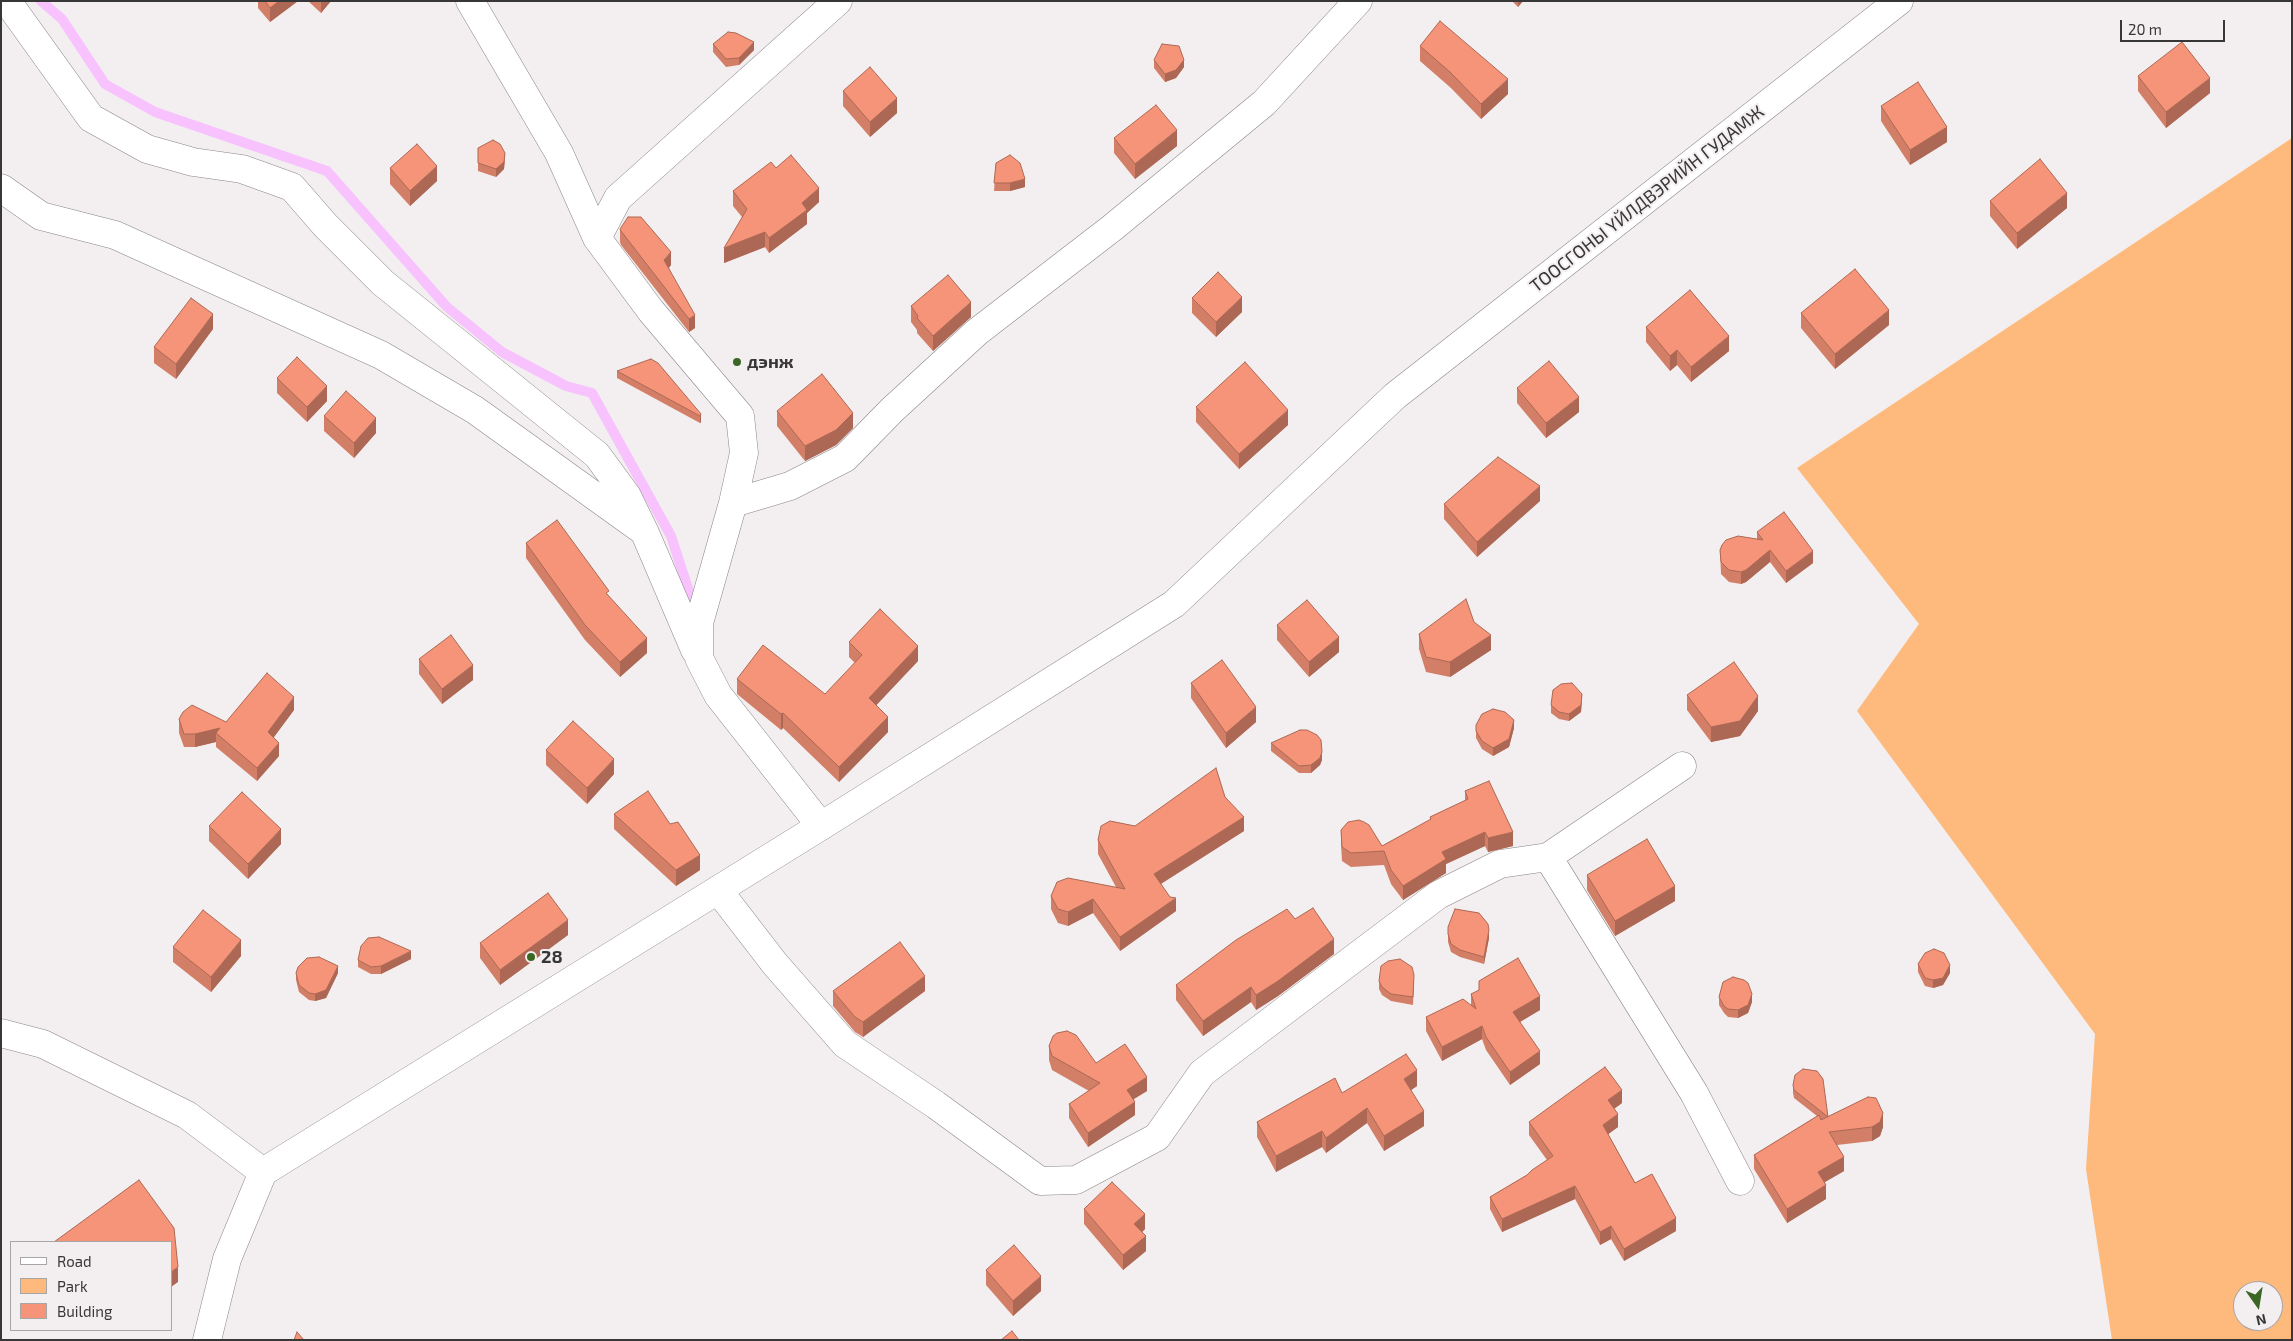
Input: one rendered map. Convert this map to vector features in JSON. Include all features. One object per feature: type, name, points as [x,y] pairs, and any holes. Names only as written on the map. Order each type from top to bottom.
[{"type":"street","points":[[7,1],[91,118],[147,149],[193,162],[242,169],[292,187],[324,225],[383,283],[597,455],[627,496],[645,532],[699,658],[718,695],[821,826]]},
{"type":"street","points":[[470,1],[559,153],[598,238],[651,311],[740,416],[744,453],[733,503],[699,623],[699,658]]},
{"type":"street","points":[[598,238],[618,198],[838,1]]},
{"type":"street","points":[[733,503],[790,486],[845,458],[892,410],[977,332],[1112,228],[1264,103],[1358,1]]},
{"type":"street","name":"ТООСГОНЫ ҮЙЛДВЭРИЙН ГУДАМЖ","points":[[263,1172],[821,826],[1174,604],[1395,396],[1899,1]]},
{"type":"street","points":[[1,188],[40,216],[115,235],[381,355],[475,410],[645,532]]},
{"type":"street","points":[[718,890],[775,964],[845,1044],[936,1105],[1040,1182],[1076,1180],[1157,1137],[1202,1073],[1287,1006],[1438,895],[1500,864],[1548,857],[1682,766]]},
{"type":"street","points":[[1548,857],[1694,1093],[1740,1181]]},
{"type":"street","points":[[1,1034],[43,1044],[187,1115],[263,1172],[227,1259],[207,1340]]},
{"type":"green space","points":[[2292,138],[2292,1340],[2112,1340],[2086,1169],[2095,1034],[1857,711],[1919,624],[1797,468]]},
{"type":"building","points":[[265,1],[279,1],[270,8]]},
{"type":"building","points":[[1440,21],[1508,79],[1481,104],[1451,73],[1420,46]]},
{"type":"building","points":[[728,32],[736,33],[754,42],[739,58],[726,59],[713,44]]},
{"type":"building","points":[[2182,42],[2210,78],[2166,112],[2138,76]]},
{"type":"building","points":[[1162,44],[1179,46],[1184,60],[1176,70],[1165,74],[1154,60]]},
{"type":"building","points":[[870,67],[897,98],[870,122],[843,91]]},
{"type":"building","points":[[1918,82],[1947,127],[1910,150],[1881,106]]},
{"type":"building","points":[[1156,105],[1177,130],[1135,164],[1114,138]]},
{"type":"building","points":[[493,140],[500,144],[505,153],[504,162],[496,169],[478,163],[478,148]]},
{"type":"building","points":[[417,144],[437,166],[410,191],[390,168]]},
{"type":"building","points":[[791,155],[819,188],[802,203],[807,210],[769,238],[765,232],[724,248],[747,209],[733,191],[771,162],[776,168]]},
{"type":"building","points":[[1010,155],[1020,163],[1025,179],[1010,183],[994,183],[996,163]]},
{"type":"building","points":[[2040,159],[2067,193],[2017,233],[1990,201]]},
{"type":"building","points":[[628,217],[641,217],[671,252],[664,260],[695,315],[689,319],[621,231],[620,229]]},
{"type":"building","points":[[1855,269],[1889,310],[1835,354],[1801,313]]},
{"type":"building","points":[[1218,272],[1242,297],[1216,322],[1192,298]]},
{"type":"building","points":[[948,275],[971,302],[933,336],[917,318],[918,316],[911,306]]},
{"type":"building","points":[[1690,290],[1729,336],[1691,367],[1677,350],[1670,356],[1646,327]]},
{"type":"building","points":[[191,298],[213,314],[176,364],[154,347]]},
{"type":"building","points":[[297,357],[327,386],[307,407],[277,378]]},
{"type":"building","points":[[651,359],[658,363],[701,414],[700,416],[617,371]]},
{"type":"building","points":[[1549,361],[1579,397],[1546,423],[1517,388]]},
{"type":"building","points":[[1245,362],[1288,410],[1239,454],[1196,407]]},
{"type":"building","points":[[822,374],[853,413],[836,430],[805,446],[777,411]]},
{"type":"building","points":[[346,391],[376,418],[354,443],[324,416]]},
{"type":"building","points":[[1498,457],[1540,486],[1477,542],[1444,504]]},
{"type":"building","points":[[1784,512],[1813,551],[1786,571],[1770,550],[1741,572],[1729,570],[1721,562],[1720,550],[1726,540],[1738,536],[1763,540],[1757,532]]},
{"type":"building","points":[[557,520],[609,591],[606,593],[647,638],[620,662],[585,625],[526,543]]},
{"type":"building","points":[[1466,599],[1474,622],[1491,635],[1450,662],[1426,657],[1419,634]]},
{"type":"building","points":[[1307,600],[1339,637],[1309,662],[1277,625]]},
{"type":"building","points":[[880,609],[918,646],[869,698],[888,717],[839,767],[783,713],[781,714],[737,679],[763,645],[825,694],[862,655],[849,642]]},
{"type":"building","points":[[451,635],[473,665],[442,689],[419,659]]},
{"type":"building","points":[[1222,660],[1256,707],[1226,733],[1191,683]]},
{"type":"building","points":[[1734,662],[1758,696],[1740,721],[1711,727],[1687,695]]},
{"type":"building","points":[[267,673],[294,697],[268,732],[279,743],[257,768],[216,733],[220,728],[195,734],[184,734],[179,719],[183,712],[192,705],[226,722]]},
{"type":"building","points":[[1572,683],[1582,694],[1581,705],[1569,714],[1559,712],[1551,705],[1553,690],[1561,684]]},
{"type":"building","points":[[1493,709],[1505,712],[1514,720],[1509,739],[1493,748],[1482,741],[1476,731],[1476,725],[1482,714]]},
{"type":"building","points":[[573,721],[614,759],[587,788],[546,750]]},
{"type":"building","points":[[1300,730],[1307,730],[1317,735],[1321,740],[1322,752],[1320,758],[1311,765],[1299,766],[1271,743]]},
{"type":"building","points":[[1216,768],[1225,797],[1244,817],[1154,874],[1170,897],[1176,898],[1120,937],[1093,899],[1068,912],[1058,909],[1051,896],[1057,882],[1068,878],[1125,889],[1098,840],[1101,826],[1110,821],[1135,826]]},
{"type":"building","points":[[1489,781],[1513,832],[1488,838],[1485,832],[1442,852],[1446,859],[1403,886],[1391,870],[1384,851],[1351,853],[1342,847],[1341,830],[1348,822],[1359,820],[1369,825],[1382,846],[1431,819],[1430,817],[1468,799],[1465,791]]},
{"type":"building","points":[[648,791],[670,824],[678,822],[700,855],[676,870],[614,814]]},
{"type":"building","points":[[242,792],[281,829],[248,864],[209,826]]},
{"type":"building","points":[[1647,839],[1675,886],[1615,921],[1587,875]]},
{"type":"building","points":[[548,893],[568,920],[500,970],[480,943]]},
{"type":"building","points":[[1313,908],[1334,939],[1256,995],[1251,987],[1203,1021],[1176,985],[1236,940],[1287,909],[1295,919]]},
{"type":"building","points":[[1455,909],[1479,913],[1488,924],[1489,930],[1484,957],[1460,950],[1451,944],[1448,927]]},
{"type":"building","points":[[203,910],[241,940],[211,977],[173,947]]},
{"type":"building","points":[[379,937],[411,951],[381,966],[371,967],[358,960],[361,946],[368,938]]},
{"type":"building","points":[[900,942],[925,976],[863,1022],[855,1017],[833,991]]},
{"type":"building","points":[[1934,949],[1944,953],[1950,965],[1943,978],[1933,980],[1925,978],[1918,964],[1925,953]]},
{"type":"building","points":[[319,957],[338,966],[326,990],[315,994],[309,993],[299,985],[296,973],[298,967],[307,958]]},
{"type":"building","points":[[1518,958],[1540,996],[1513,1012],[1540,1051],[1510,1072],[1486,1037],[1482,1026],[1442,1047],[1426,1017],[1463,999],[1476,1009],[1471,994],[1479,990],[1479,981]]},
{"type":"building","points":[[1400,959],[1412,967],[1414,975],[1413,997],[1391,994],[1382,987],[1379,981],[1381,966],[1388,961]]},
{"type":"building","points":[[1733,977],[1748,983],[1752,994],[1748,1005],[1738,1010],[1728,1009],[1719,997],[1723,982]]},
{"type":"building","points":[[1067,1031],[1076,1035],[1096,1063],[1125,1044],[1147,1077],[1127,1090],[1135,1102],[1088,1133],[1069,1104],[1100,1083],[1052,1056],[1049,1046],[1053,1036]]},
{"type":"building","points":[[1406,1054],[1417,1070],[1404,1079],[1424,1111],[1384,1136],[1367,1108],[1326,1138],[1322,1131],[1276,1156],[1257,1122],[1335,1078],[1342,1093]]},
{"type":"building","points":[[1605,1067],[1622,1090],[1608,1100],[1618,1114],[1603,1125],[1635,1183],[1652,1174],[1676,1218],[1624,1249],[1611,1226],[1600,1232],[1575,1186],[1502,1219],[1490,1197],[1527,1175],[1553,1156],[1529,1122]]},
{"type":"building","points":[[1803,1069],[1817,1071],[1823,1079],[1828,1117],[1794,1090],[1795,1075]]},
{"type":"building","points":[[1868,1097],[1876,1098],[1883,1113],[1880,1122],[1872,1127],[1829,1132],[1844,1157],[1818,1172],[1826,1185],[1787,1209],[1754,1155],[1819,1115],[1821,1120]]},
{"type":"building","points":[[139,1180],[174,1228],[178,1267],[172,1271],[172,1241],[55,1241]]},
{"type":"building","points":[[1112,1182],[1145,1214],[1134,1224],[1146,1236],[1123,1255],[1084,1209]]},
{"type":"building","points":[[1014,1245],[1041,1276],[1013,1301],[986,1270]]},
{"type":"building","points":[[1012,1331],[1019,1340],[1001,1340]]},
{"type":"building","points":[[297,1332],[304,1340],[294,1340]]},
{"type":"waterway","points":[[41,1],[62,19],[105,84],[155,112],[327,171],[447,307],[502,352],[566,386],[592,393],[671,536],[695,610]]},
{"type":"place","name":"дэнж","points":[[737,362]]},
{"type":"place","name":"28","points":[[531,957]]}]
